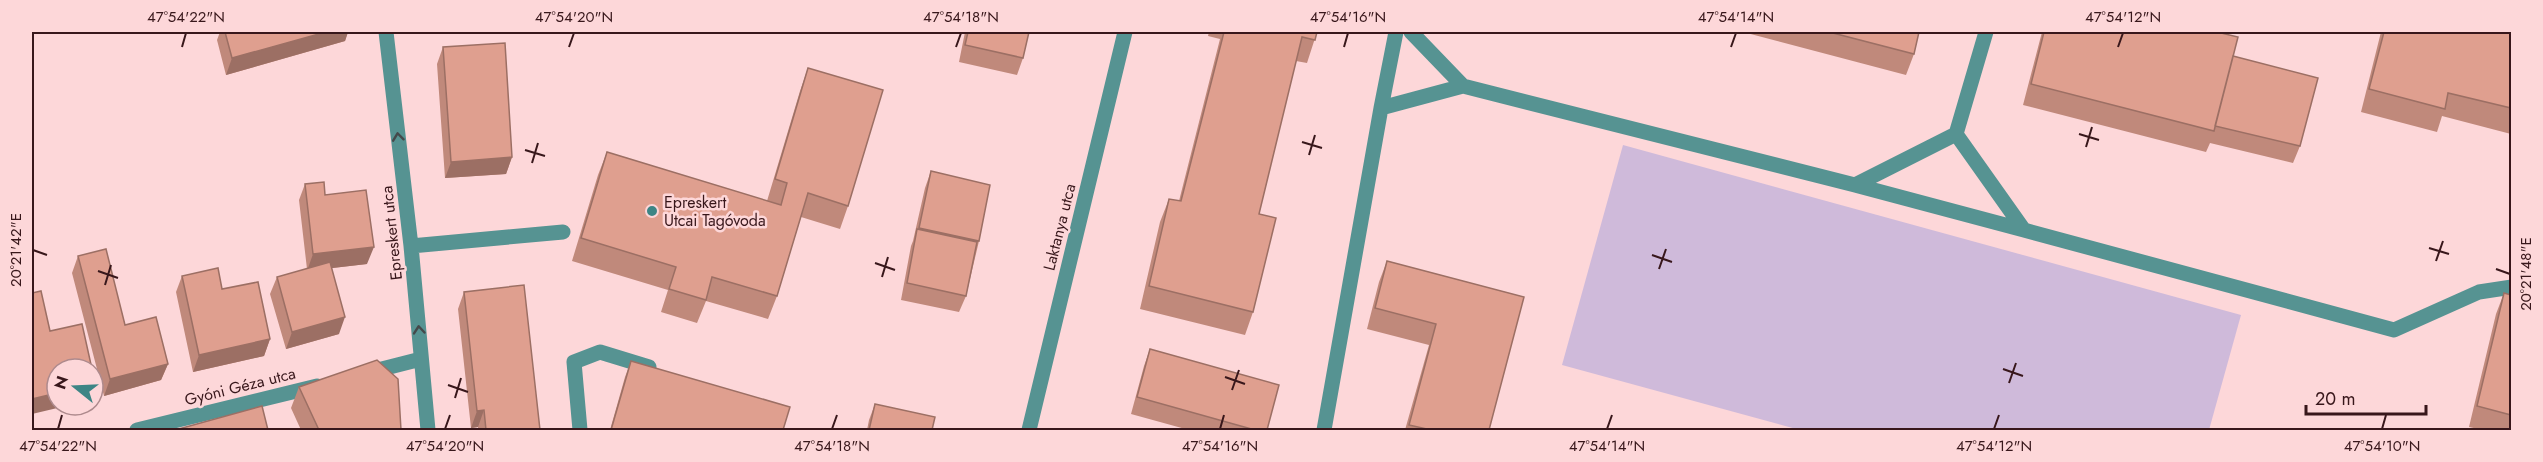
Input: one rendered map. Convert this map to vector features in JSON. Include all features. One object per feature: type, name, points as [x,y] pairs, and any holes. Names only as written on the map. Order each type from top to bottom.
[{"type":"street","name":"Epreskert utca","points":[[386,32],[411,246],[428,430]]},
{"type":"street","name":"Laktanya utca","points":[[1029,430],[1125,32]]},
{"type":"street","points":[[1324,430],[1396,32]]},
{"type":"street","points":[[1411,32],[1463,86]]},
{"type":"street","points":[[1855,185],[1956,134],[1986,32]]},
{"type":"street","points":[[1381,108],[1463,86],[1855,185],[2394,330],[2479,292],[2511,287]]},
{"type":"street","points":[[1956,134],[2024,230]]},
{"type":"street","points":[[411,246],[563,232]]},
{"type":"street","points":[[580,430],[574,362],[600,352],[668,372]]},
{"type":"street","points":[[353,376],[421,359]]},
{"type":"street","name":"Gyóni Géza utca","points":[[137,430],[330,382]]},
{"type":"shaded area","points":[[1623,145],[2241,315],[2209,430],[1800,430],[1562,365]]},
{"type":"building","points":[[225,32],[326,32],[232,58]]},
{"type":"building","points":[[968,32],[1029,32],[1023,58],[965,45]]},
{"type":"building","points":[[1224,32],[1317,32],[1315,40],[1302,37],[1259,214],[1276,218],[1253,312],[1149,286],[1169,199],[1181,201]]},
{"type":"building","points":[[1829,32],[1919,32],[1914,54]]},
{"type":"building","points":[[2044,32],[2217,32],[2238,37],[2214,131],[2031,84]]},
{"type":"building","points":[[2384,32],[2511,32],[2511,108],[2448,93],[2445,109],[2369,89]]},
{"type":"building","points":[[505,43],[512,157],[451,162],[443,47]]},
{"type":"building","points":[[2233,56],[2318,78],[2300,146],[2215,126]]},
{"type":"building","name":"Epreskert Utcai Tagóvoda","points":[[808,68],[883,90],[848,206],[808,193],[777,296],[712,277],[706,300],[669,289],[676,267],[581,238],[607,152],[781,205],[787,183],[775,179]]},
{"type":"building","points":[[931,171],[990,185],[979,241],[919,228]]},
{"type":"building","points":[[324,182],[325,195],[366,190],[374,247],[313,254],[305,184]]},
{"type":"building","points":[[917,229],[977,242],[966,296],[907,283]]},
{"type":"building","points":[[106,249],[125,325],[156,317],[168,364],[110,379],[78,256]]},
{"type":"building","points":[[1387,261],[1524,297],[1489,430],[1431,430],[1409,425],[1436,324],[1375,308]]},
{"type":"building","points":[[330,262],[345,317],[292,332],[277,277]]},
{"type":"building","points":[[218,268],[222,289],[258,282],[270,339],[199,355],[182,276]]},
{"type":"building","points":[[524,285],[540,430],[486,430],[484,410],[477,411],[464,292]]},
{"type":"building","points":[[41,291],[50,331],[82,324],[89,357],[45,357],[45,396],[32,399],[32,293]]},
{"type":"building","points":[[2504,293],[2511,295],[2511,415],[2477,406]]},
{"type":"building","points":[[1150,349],[1279,385],[1267,430],[1255,430],[1137,397]]},
{"type":"building","points":[[377,360],[398,379],[401,430],[319,430],[299,387]]},
{"type":"building","points":[[631,361],[790,407],[783,430],[611,430]]},
{"type":"building","points":[[875,404],[935,417],[932,430],[869,430]]},
{"type":"building","points":[[262,406],[268,430],[175,430]]},
{"type":"place","name":"Epreskert Utcai Tagóvoda","points":[[652,211]]}]
